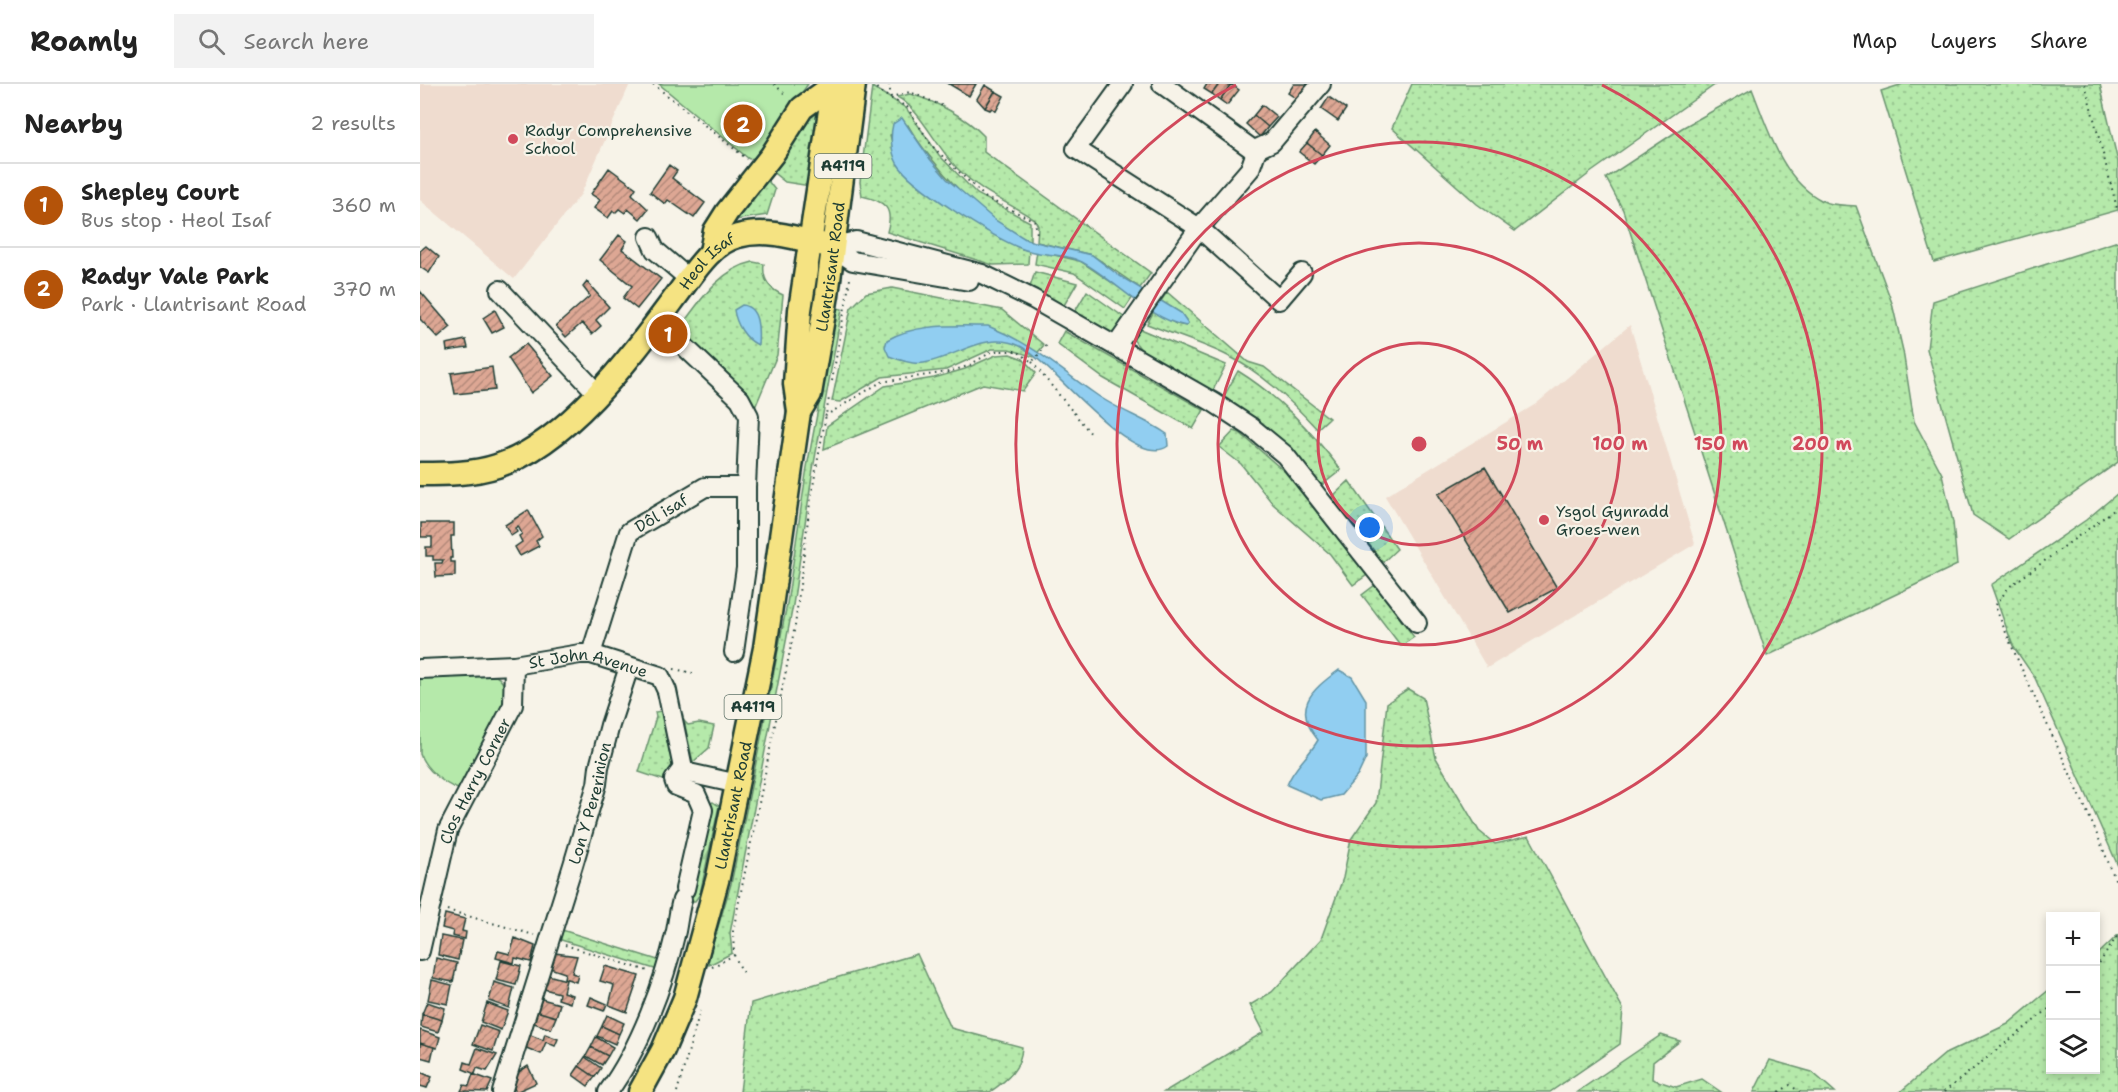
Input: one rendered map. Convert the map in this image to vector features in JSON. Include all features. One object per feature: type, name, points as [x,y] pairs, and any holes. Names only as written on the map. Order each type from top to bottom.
[{"type":"main road","name":"Llantrisant Road","points":[[640,1092],[663,1050],[685,998],[707,917],[738,784],[765,648],[799,412],[795,384],[800,310],[834,84]]},
{"type":"main road","points":[[711,252],[715,231],[727,212],[772,155],[802,108],[834,84]]},
{"type":"main road","name":"Llantrisant Road","points":[[799,412],[810,394],[854,84]]},
{"type":"main road","name":"Heol Isaf","points":[[420,474],[483,470],[516,458],[551,435],[597,393],[628,359],[711,252],[735,236],[749,233],[771,234],[832,247]]},
{"type":"main road","name":"Llantrisant Road","points":[[655,1092],[663,1050]]},
{"type":"street","points":[[1123,84],[1076,149],[1199,228],[1279,300],[1302,273]]},
{"type":"street","points":[[1162,84],[1252,149],[1272,142],[1321,84]]},
{"type":"street","points":[[1116,346],[1199,228],[1250,169],[1257,149]]},
{"type":"street","points":[[649,237],[655,250],[689,279]]},
{"type":"street","points":[[832,247],[853,261],[1001,285],[1033,299],[1215,403],[1251,427],[1285,455],[1417,623]]},
{"type":"street","points":[[500,290],[597,393]]},
{"type":"street","points":[[686,348],[740,399],[749,416],[746,568],[734,652]]},
{"type":"street","name":"Dôl isaf","points":[[591,654],[629,532],[705,487],[746,487]]},
{"type":"street","name":"St John Avenue","points":[[420,669],[514,665],[591,654],[660,676],[664,682],[683,768],[674,780],[676,786],[696,795],[703,810],[676,930],[662,975],[636,1046],[608,1092]]},
{"type":"street","name":"Clos Harry Corner","points":[[420,951],[425,897],[453,820],[513,705],[514,665]]},
{"type":"street","name":"Lon Y Pererinion","points":[[502,1092],[503,1080],[597,784],[610,725],[630,667]]},
{"type":"street","points":[[683,768],[689,773],[738,784]]},
{"type":"street","points":[[682,900],[707,917]]},
{"type":"path","points":[[653,84],[751,163]]},
{"type":"path","points":[[774,84],[789,97]]},
{"type":"path","points":[[872,84],[907,107],[932,146],[986,198],[1035,221],[1037,234]]},
{"type":"path","points":[[889,84],[891,97]]},
{"type":"path","points":[[2085,84],[2118,212]]},
{"type":"path","points":[[891,97],[910,92],[943,106]]},
{"type":"path","points":[[831,384],[850,279]]},
{"type":"path","points":[[1033,360],[1047,345]]},
{"type":"path","points":[[825,416],[881,382],[948,372],[968,366],[993,351],[1017,351],[1033,360],[1092,435]]},
{"type":"path","points":[[743,973],[734,955],[733,931],[795,626],[810,503],[829,394]]},
{"type":"path","points":[[2118,507],[2009,587],[1995,606],[2017,660],[2102,844],[2118,887]]},
{"type":"path","points":[[674,669],[697,674]]},
{"type":"path","points":[[2097,966],[2118,935]]},
{"type":"path","points":[[712,967],[734,955]]},
{"type":"path","points":[[677,1092],[701,1008]]},
{"type":"path","points":[[1944,1092],[2046,1011]]},
{"type":"path","points":[[1779,1092],[1790,1085],[1800,1092]]},
{"type":"shaded area","name":"Radyr Comprehensive School","points":[[420,84],[630,84],[581,194],[514,279],[420,200]]},
{"type":"shaded area","name":"Ysgol Gynradd Groes-wen","points":[[1630,325],[1695,544],[1487,668],[1385,496],[1536,404]]},
{"type":"green space","points":[[659,84],[808,84],[760,152],[754,158],[749,159]]},
{"type":"green space","points":[[1412,84],[1716,84],[1590,173],[1515,231],[1477,204],[1392,128]]},
{"type":"green space","points":[[1903,84],[2100,84],[2118,162],[2118,210],[1934,262],[1881,91]]},
{"type":"green space","points":[[872,87],[906,108],[939,155],[977,194],[1030,222],[1030,240],[1014,234],[979,209],[945,174],[908,125],[890,135],[898,164],[919,186],[1022,249],[1029,250],[1028,264],[993,265],[887,232],[889,217],[886,207],[877,200],[862,196],[860,182]]},
{"type":"green space","points":[[1752,89],[1778,152],[1797,181],[1827,203],[1856,206],[1892,303],[1903,351],[1914,421],[1942,474],[1953,522],[1957,565],[1767,656],[1623,210],[1606,178],[1682,128]]},
{"type":"green space","points":[[910,94],[940,105],[968,122],[984,136],[984,152],[1151,273],[1140,288],[1092,255],[1037,242],[1038,226],[1035,220],[987,192],[960,171],[913,110],[897,97]]},
{"type":"green space","points":[[815,110],[818,114],[812,149],[810,186],[785,182],[770,170]]},
{"type":"green space","points":[[765,177],[775,190],[767,215],[735,220]]},
{"type":"green space","points":[[2118,241],[2118,462],[2009,539],[1973,515],[1927,349],[1933,301]]},
{"type":"green space","points":[[1037,251],[1080,261],[1133,297],[1125,309],[1074,273],[1035,264]]},
{"type":"green space","points":[[753,262],[764,264],[764,274],[768,283],[783,295],[777,355],[754,410],[679,329],[710,289],[730,272]]},
{"type":"green space","points":[[1035,272],[1077,283],[1063,307],[1029,290]]},
{"type":"green space","points":[[892,288],[1002,310],[1044,345],[1034,357],[1009,349],[992,349],[946,370],[882,377],[840,402],[832,401],[851,308],[866,293]]},
{"type":"green space","points":[[1087,291],[1128,320],[1115,333],[1111,334],[1074,313]]},
{"type":"green space","points":[[1167,292],[1248,362],[1264,367],[1329,418],[1317,429],[1263,378],[1238,361],[1147,324],[1154,311],[1176,324],[1186,326],[1188,323],[1181,313],[1161,301]]},
{"type":"green space","points":[[837,308],[842,309],[813,469],[793,605],[730,933],[732,953],[709,965],[707,963],[731,884],[759,748],[787,604],[807,467]]},
{"type":"green space","points":[[1135,327],[1226,365],[1212,392],[1167,369],[1147,355],[1132,337]]},
{"type":"green space","points":[[1064,331],[1204,410],[1193,429],[1103,378],[1057,344]]},
{"type":"green space","points":[[1010,354],[1023,359],[1036,373],[1023,391],[983,384],[824,449],[827,426],[885,386],[934,378],[965,369],[996,355]]},
{"type":"green space","points":[[1238,371],[1281,403],[1341,470],[1322,485],[1281,440],[1223,398]]},
{"type":"green space","points":[[1234,431],[1240,433],[1285,472],[1367,575],[1353,585],[1330,554],[1273,504],[1241,464],[1219,447]]},
{"type":"green space","points":[[1349,481],[1397,549],[1383,562],[1332,497]]},
{"type":"green space","points":[[2118,493],[2118,866],[2035,678],[2013,646],[1991,585],[2086,520]]},
{"type":"green space","points":[[1375,585],[1414,637],[1401,646],[1362,595]]},
{"type":"green space","points":[[496,676],[503,684],[504,697],[500,713],[483,748],[458,789],[447,784],[422,760],[420,754],[420,678]]},
{"type":"green space","points":[[1408,689],[1423,698],[1436,758],[1479,831],[1495,844],[1529,836],[1623,1009],[1620,1044],[1550,1092],[1164,1092],[1264,1032],[1250,1005],[1272,992],[1321,939],[1343,878],[1351,839],[1376,803],[1387,703]]},
{"type":"green space","points":[[661,711],[674,772],[663,780],[639,772],[656,717],[655,712]]},
{"type":"green space","points":[[684,721],[688,725],[699,723],[714,726],[709,748],[693,762]]},
{"type":"green space","points":[[713,802],[719,806],[700,894],[695,901],[687,901],[709,805]]},
{"type":"green space","points":[[562,930],[661,961],[658,970],[558,939]]},
{"type":"green space","points":[[2118,935],[2118,1092],[1900,1092],[1945,1054],[2008,1024],[2046,992],[2046,1074],[2100,1074],[2100,952]]},
{"type":"green space","points":[[917,954],[951,1028],[1022,1047],[1016,1068],[1002,1083],[990,1092],[740,1092],[751,1003]]},
{"type":"green space","points":[[1661,1035],[1680,1041],[1653,1062],[1652,1079],[1676,1087],[1702,1079],[1721,1092],[1577,1092]]},
{"type":"green space","points":[[1770,1060],[1812,1072],[1835,1092],[1754,1092]]},
{"type":"water","points":[[902,118],[930,159],[947,179],[995,220],[1027,240],[1092,255],[1118,275],[1181,313],[1188,323],[1186,326],[1159,316],[1146,308],[1082,262],[1020,248],[973,223],[935,198],[905,173],[895,159],[892,129],[893,124]]},
{"type":"water","points":[[742,305],[752,310],[755,315],[758,345],[745,335],[737,321],[734,310]]},
{"type":"water","points":[[988,326],[1032,348],[1103,399],[1167,434],[1168,446],[1153,450],[1135,443],[1114,430],[1034,356],[1020,346],[995,341],[983,343],[924,363],[906,362],[889,356],[885,347],[887,340],[923,328]]},
{"type":"water","points":[[1339,670],[1352,677],[1366,700],[1366,758],[1358,775],[1341,795],[1321,800],[1287,785],[1293,773],[1318,740],[1306,719],[1308,701],[1320,685]]},
{"type":"building","points":[[949,84],[976,84],[969,96]]},
{"type":"building","points":[[1207,84],[1219,84],[1212,94],[1204,89]]},
{"type":"building","points":[[1219,84],[1231,84],[1220,100],[1212,94]]},
{"type":"building","points":[[1231,84],[1239,90],[1227,105],[1220,100]]},
{"type":"building","points":[[1294,84],[1308,84],[1297,99],[1288,93]]},
{"type":"building","points":[[985,85],[995,91],[985,108],[977,99]]},
{"type":"building","points":[[995,91],[1004,96],[996,111],[992,108],[990,110],[985,108]]},
{"type":"building","points":[[1329,97],[1346,109],[1338,121],[1321,109]]},
{"type":"building","points":[[1262,105],[1277,117],[1268,127],[1254,115]]},
{"type":"building","points":[[1254,115],[1268,127],[1260,137],[1246,124]]},
{"type":"building","points":[[1315,132],[1330,145],[1322,155],[1307,143]]},
{"type":"building","points":[[1307,143],[1322,155],[1314,164],[1299,152]]},
{"type":"building","points":[[669,165],[677,171],[672,178],[705,203],[694,218],[668,200],[665,204],[650,192]]},
{"type":"building","points":[[609,168],[636,188],[632,194],[648,209],[640,219],[628,209],[625,213],[619,209],[615,213],[613,211],[608,218],[594,208],[600,200],[591,194]]},
{"type":"building","points":[[619,235],[627,241],[622,249],[661,279],[637,309],[623,298],[632,286],[600,260]]},
{"type":"building","points":[[426,246],[439,257],[429,273],[420,267],[420,251]]},
{"type":"building","points":[[587,282],[609,307],[596,320],[601,326],[592,334],[582,323],[566,337],[556,326],[590,296],[583,287]]},
{"type":"building","points":[[420,291],[451,327],[438,338],[420,319]]},
{"type":"building","points":[[495,310],[504,327],[492,333],[483,318]]},
{"type":"building","points":[[466,340],[468,348],[447,351],[446,344]]},
{"type":"building","points":[[526,344],[553,376],[531,393],[508,358]]},
{"type":"building","points":[[492,367],[495,390],[455,394],[451,373]]},
{"type":"building","points":[[1485,467],[1557,588],[1510,613],[1438,494]]},
{"type":"building","points":[[528,510],[542,536],[536,541],[539,546],[520,556],[515,547],[522,542],[519,536],[522,534],[518,526],[515,528],[517,532],[511,536],[505,525]]},
{"type":"building","points":[[421,523],[454,523],[450,562],[455,562],[455,576],[436,577],[435,563],[442,563],[443,560],[433,560],[433,556],[426,556],[426,547],[432,547],[432,537],[421,537]]},
{"type":"building","points":[[445,914],[465,919],[462,931],[466,932],[465,939],[452,936],[453,931],[442,928]]},
{"type":"building","points":[[441,936],[462,940],[458,960],[438,955]]},
{"type":"building","points":[[515,938],[535,946],[531,962],[515,958],[514,963],[496,958],[498,951],[510,954]]},
{"type":"building","points":[[555,953],[577,956],[572,973],[578,975],[576,982],[564,978],[565,973],[550,968]]},
{"type":"building","points":[[436,958],[457,963],[453,982],[433,978]]},
{"type":"building","points":[[501,961],[521,966],[516,985],[496,980]]},
{"type":"building","points":[[605,966],[639,976],[627,1012],[609,1005],[614,985],[600,981]]},
{"type":"building","points":[[548,975],[566,980],[563,992],[572,995],[570,1003],[558,999],[559,993],[544,989]]},
{"type":"building","points":[[432,980],[452,985],[448,1004],[428,1000]]},
{"type":"building","points":[[494,982],[514,988],[509,1008],[489,1001]]},
{"type":"building","points":[[591,997],[607,1004],[604,1011],[588,1005]]},
{"type":"building","points":[[542,999],[560,1004],[556,1017],[536,1011]]},
{"type":"building","points":[[427,1002],[445,1008],[442,1020],[422,1014]]},
{"type":"building","points":[[487,1003],[508,1011],[501,1030],[481,1022]]},
{"type":"building","points":[[536,1011],[556,1017],[551,1029],[534,1023]]},
{"type":"building","points":[[422,1014],[442,1020],[438,1032],[421,1027]]},
{"type":"building","points":[[607,1015],[624,1023],[619,1034],[602,1026]]},
{"type":"building","points":[[480,1025],[499,1032],[493,1051],[473,1044]]},
{"type":"building","points":[[602,1026],[619,1034],[615,1044],[597,1036]]},
{"type":"building","points":[[420,1030],[440,1037],[437,1048],[420,1043]]},
{"type":"building","points":[[528,1034],[543,1040],[545,1034],[558,1039],[555,1046],[546,1042],[541,1054],[524,1047]]},
{"type":"building","points":[[596,1037],[613,1047],[608,1056],[591,1047]]},
{"type":"building","points":[[420,1043],[434,1047],[431,1060],[420,1057]]},
{"type":"building","points":[[591,1047],[608,1056],[602,1065],[586,1056]]},
{"type":"building","points":[[477,1048],[497,1055],[487,1071],[477,1068],[475,1074],[463,1069],[465,1062],[471,1064]]},
{"type":"building","points":[[585,1057],[601,1068],[595,1077],[579,1066]]},
{"type":"building","points":[[528,1066],[536,1083],[516,1092],[509,1078]]},
{"type":"building","points":[[579,1066],[595,1077],[588,1086],[573,1075]]},
{"type":"building","points":[[420,1072],[432,1077],[427,1088],[420,1086]]},
{"type":"building","points":[[473,1074],[492,1081],[487,1092],[461,1091],[464,1085],[469,1086]]},
{"type":"place","name":"Radyr Vale Park","points":[[743,124]]},
{"type":"place","name":"Radyr Comprehensive School","points":[[513,139]]},
{"type":"place","name":"Shepley Court","points":[[668,334]]},
{"type":"place","name":"Ysgol Gynradd Groes-wen","points":[[1544,520]]}]
